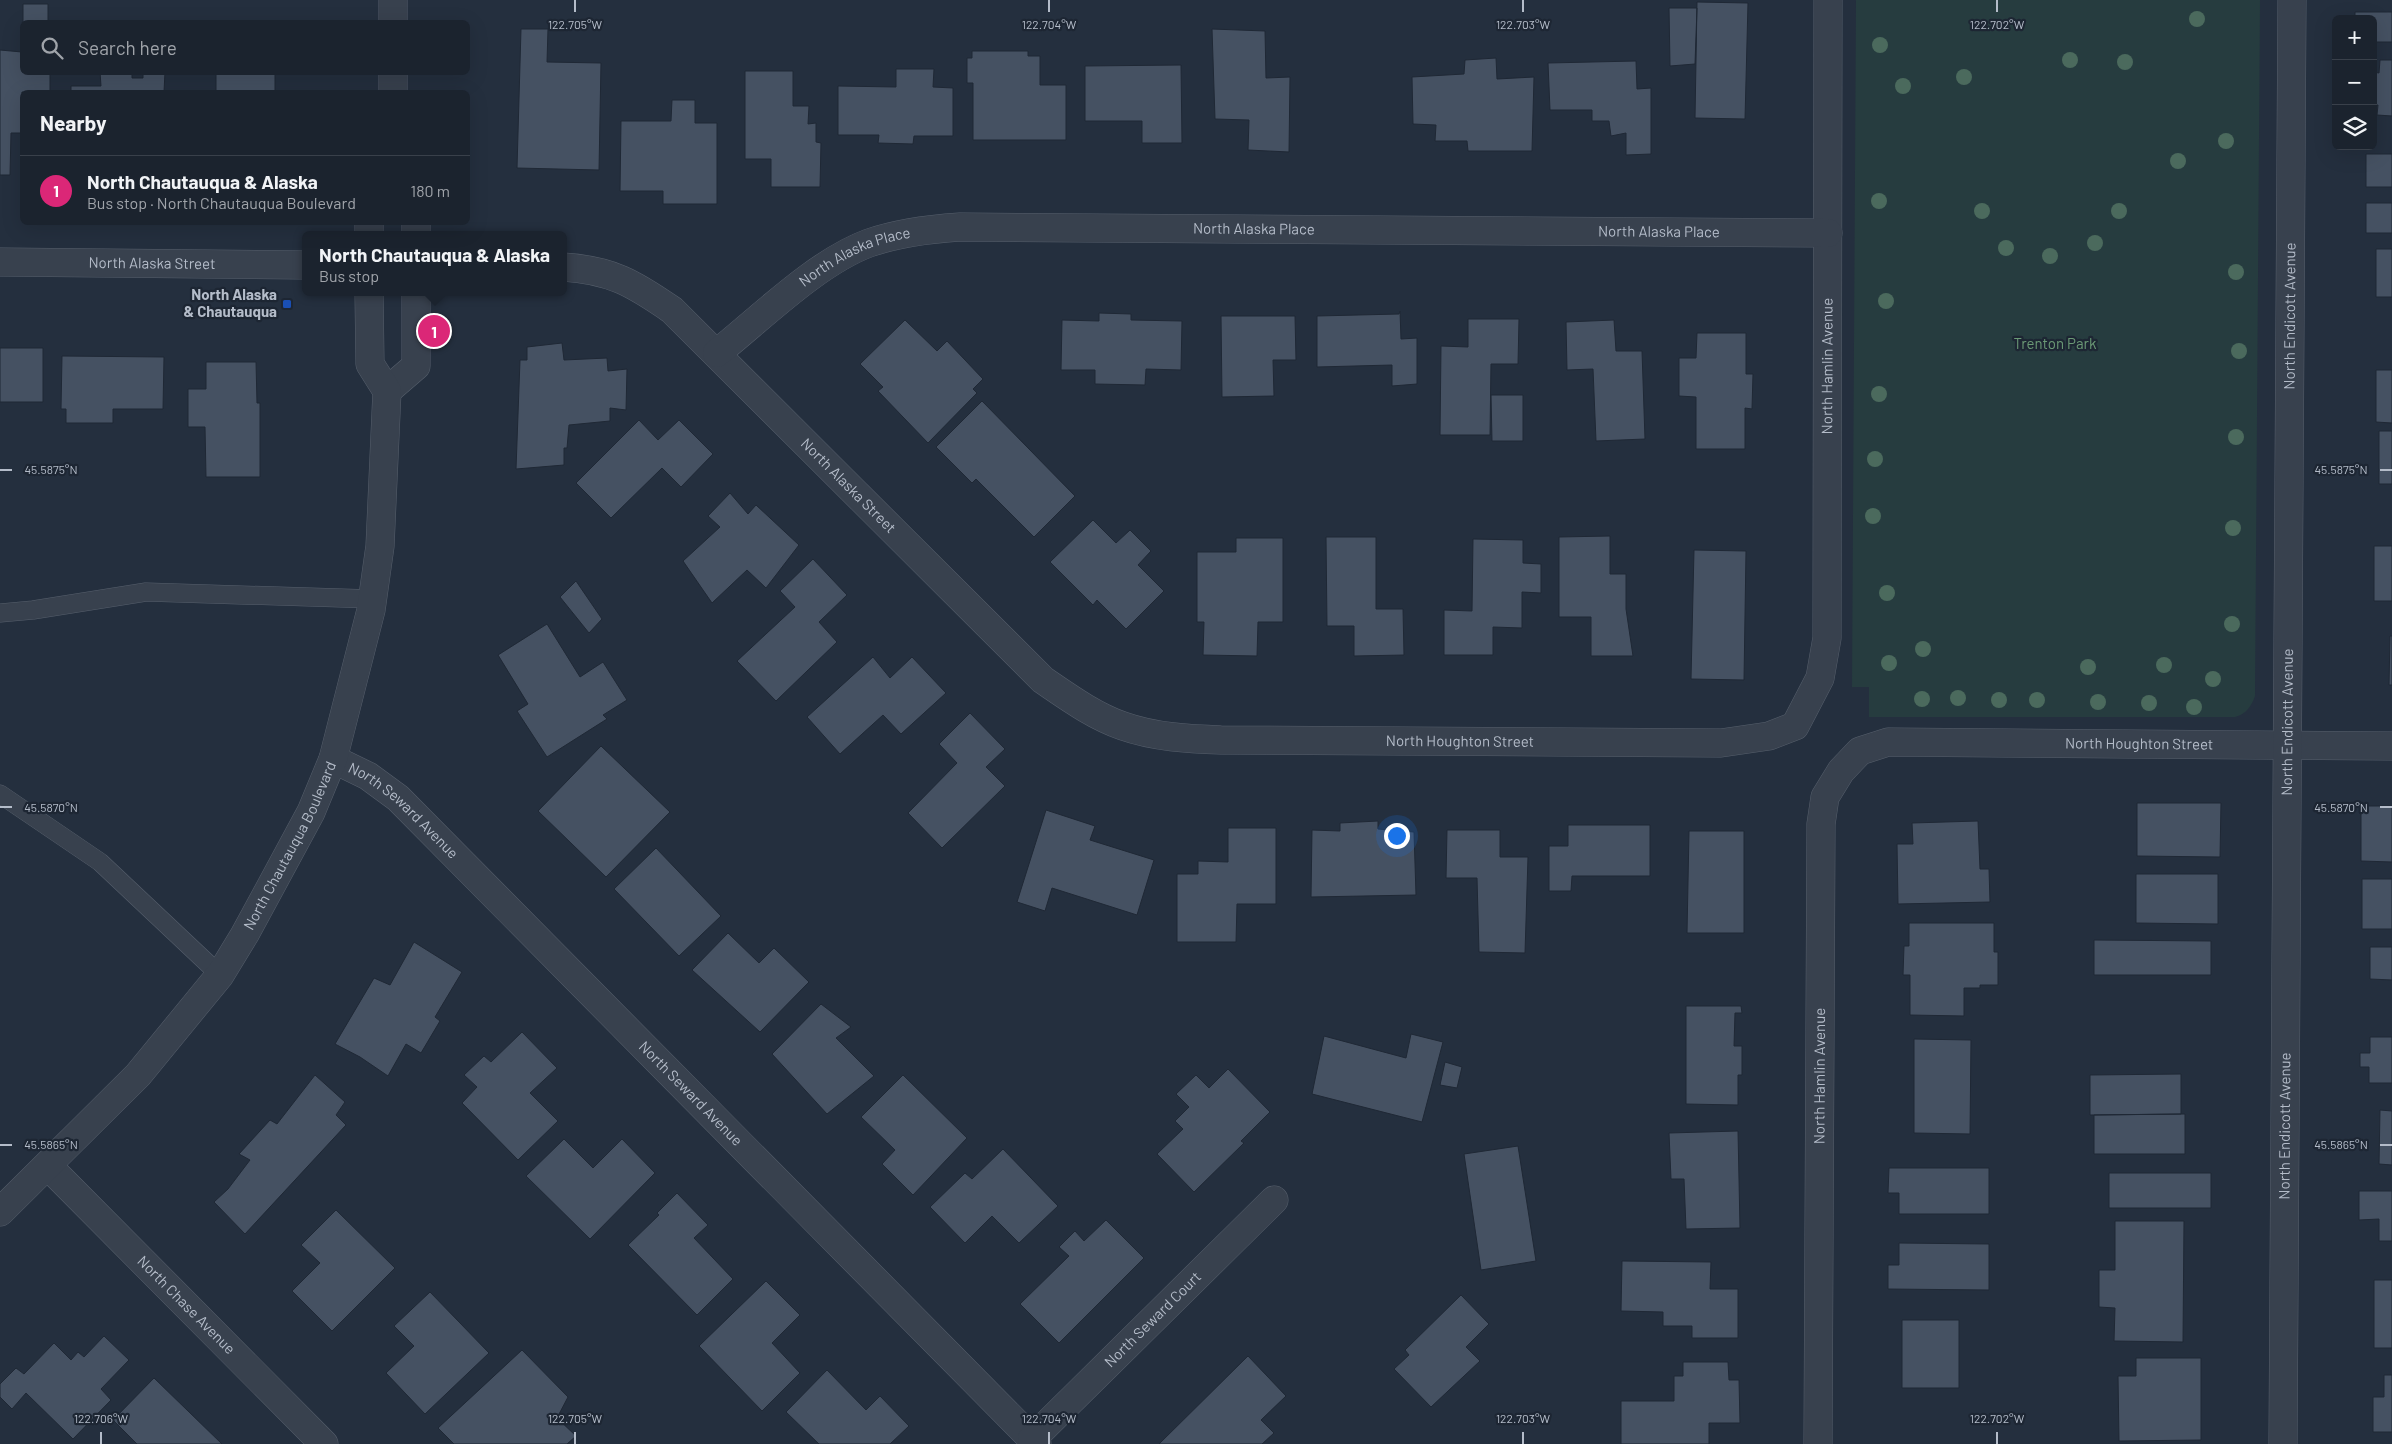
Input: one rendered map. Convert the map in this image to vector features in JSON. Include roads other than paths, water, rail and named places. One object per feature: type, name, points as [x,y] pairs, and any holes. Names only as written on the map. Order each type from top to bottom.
[{"type":"street","points":[[393,0],[393,20]]},
{"type":"street","name":"North Hamlin Avenue","points":[[1795,726],[1820,678],[1827,638],[1828,0]]},
{"type":"street","name":"North Endicott Avenue","points":[[2283,1444],[2285,746],[2292,0]]},
{"type":"street","points":[[393,75],[393,90]]},
{"type":"street","name":"North Alaska Place","points":[[717,354],[833,262],[869,243],[918,231],[960,226],[1828,233]]},
{"type":"street","name":"North Alaska Street","points":[[0,262],[302,264]]},
{"type":"street","name":"North Alaska Street","points":[[567,267],[590,268],[615,275],[644,291],[672,310],[1043,680],[1084,707],[1123,726]]},
{"type":"street","points":[[369,296],[370,364],[387,391],[416,366],[416,296]]},
{"type":"street","name":"North Chautauqua Boulevard","points":[[0,1212],[138,1075],[220,975],[245,934],[311,812],[332,759],[373,599],[380,546],[387,391]]},
{"type":"street","name":"North Houghton Street","points":[[1123,726],[1181,738],[1221,740],[1721,743],[1769,736],[1795,726]]},
{"type":"street","name":"North Hamlin Avenue","points":[[1818,1444],[1821,824],[1824,797],[1841,772],[1860,751],[1888,742]]},
{"type":"street","name":"North Houghton Street","points":[[1888,742],[2392,746]]},
{"type":"street","name":"North Seward Avenue","points":[[332,759],[368,776],[398,798],[1034,1442]]},
{"type":"street","name":"North Chase Avenue","points":[[48,1166],[324,1444]]},
{"type":"street","name":"North Seward Court","points":[[1034,1442],[1274,1200]]},
{"type":"lane","points":[[0,613],[33,610],[146,592],[373,599]]},
{"type":"lane","points":[[0,794],[100,862],[220,975]]},
{"type":"place","name":"North Alaska & Chautauqua","points":[[287,304]]},
{"type":"place","name":"North Chautauqua & Alaska","points":[[434,331]]},
{"type":"park label","name":"Trenton Park","points":[[2055,344]]}]
